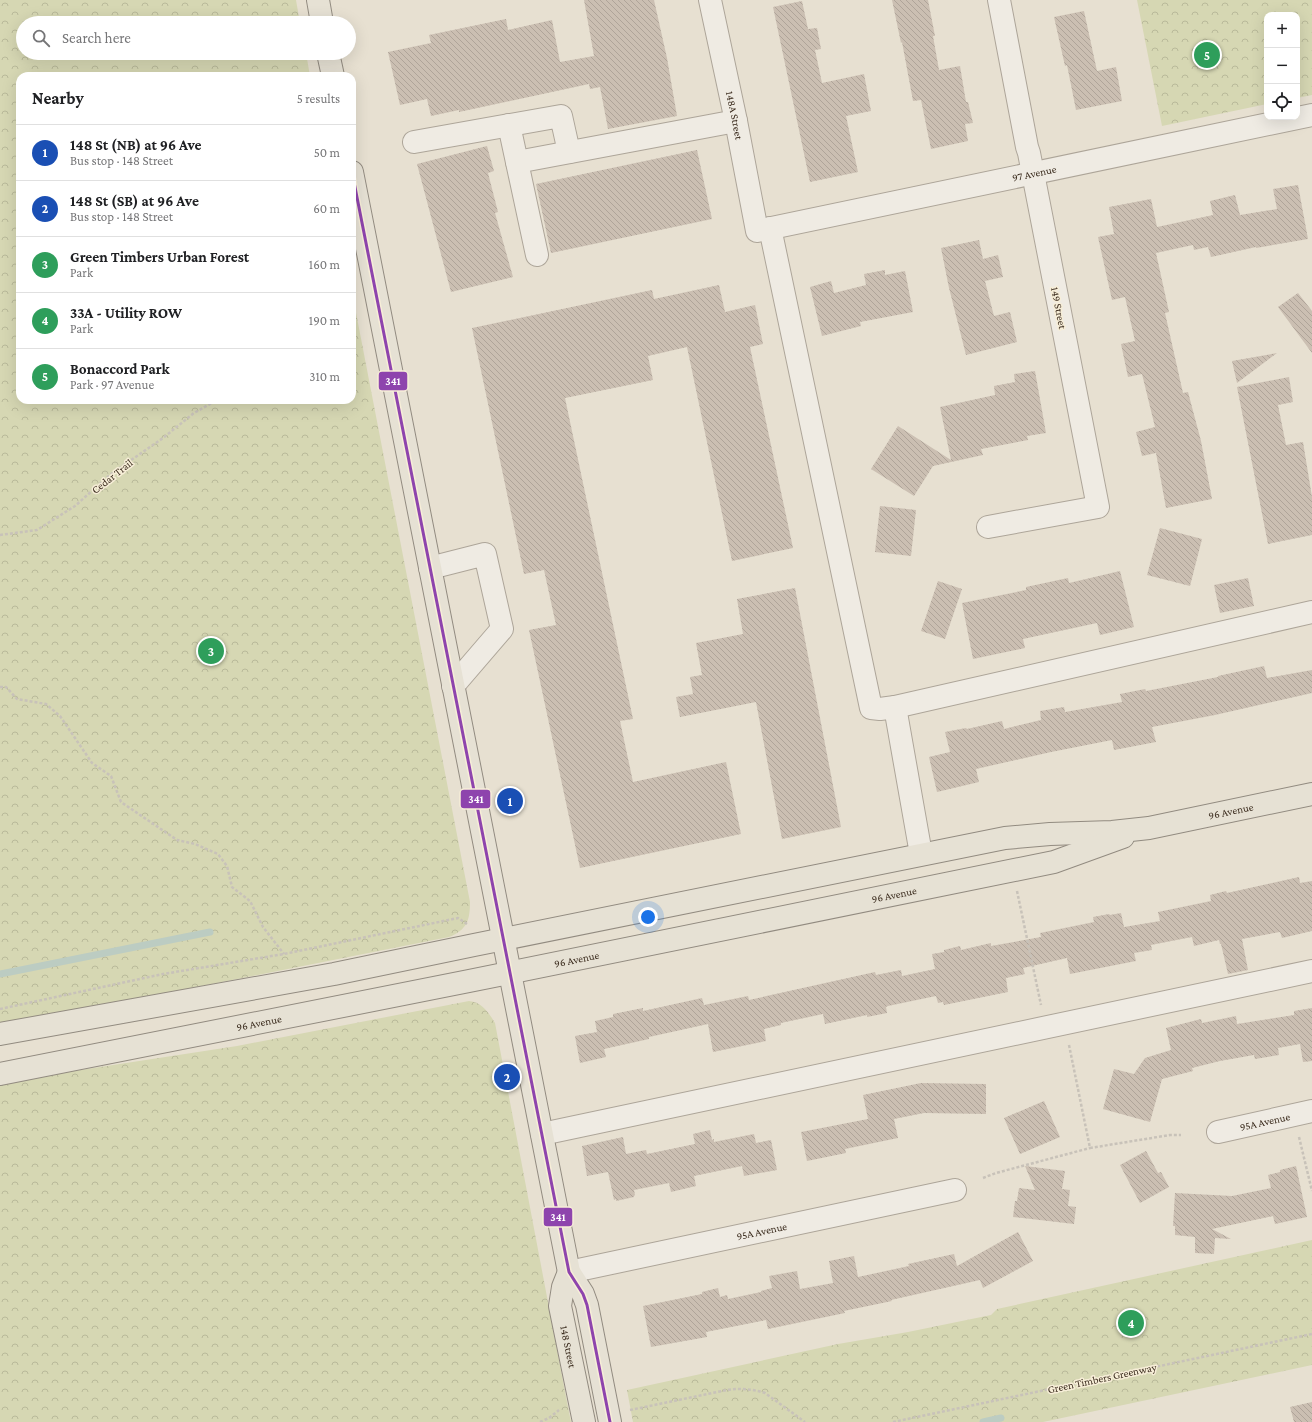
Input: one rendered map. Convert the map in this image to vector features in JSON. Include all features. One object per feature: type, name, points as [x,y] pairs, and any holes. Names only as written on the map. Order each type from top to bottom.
[{"type":"main road","points":[[318,0],[321,16]]},
{"type":"main road","points":[[330,60],[332,72]]},
{"type":"main road","name":"148 Street","points":[[356,192],[568,1272],[581,1289],[587,1305],[610,1422]]},
{"type":"main road","name":"96 Avenue","points":[[0,1034],[334,974],[1004,838],[1050,834],[1112,832],[1149,828],[1312,794]]},
{"type":"main road","name":"96 Avenue","points":[[0,1074],[510,973],[1054,862],[1149,828]]},
{"type":"main road","name":"148 Street","points":[[568,1272],[563,1287],[560,1306],[584,1422]]},
{"type":"street","name":"148A Street","points":[[710,0],[736,121],[764,230],[871,708],[895,707]]},
{"type":"street","name":"149 Street","points":[[988,527],[1098,506],[999,0]]},
{"type":"street","name":"97 Avenue","points":[[764,230],[1312,115]]},
{"type":"street","points":[[414,142],[561,116],[569,152]]},
{"type":"street","points":[[517,162],[736,121]]},
{"type":"street","points":[[509,125],[537,255]]},
{"type":"street","points":[[430,568],[485,554],[502,629],[453,686]]},
{"type":"street","points":[[921,854],[895,707],[1312,612]]},
{"type":"street","points":[[542,1134],[1312,971]]},
{"type":"street","name":"95A Avenue","points":[[1218,1132],[1312,1111]]},
{"type":"street","name":"95A Avenue","points":[[568,1272],[955,1190]]},
{"type":"path","name":"Cedar Trail","points":[[0,535],[37,530],[75,506],[111,474],[163,438],[194,413],[210,404]]},
{"type":"path","points":[[0,687],[6,687],[17,699],[46,704],[60,716],[92,763],[111,776],[121,802],[177,840],[195,844],[218,854],[227,866],[232,887],[250,901],[263,927],[284,954]]},
{"type":"path","points":[[1017,891],[1090,1148]]},
{"type":"path","points":[[0,1010],[163,974],[284,954],[458,918],[469,925]]},
{"type":"path","points":[[983,1178],[996,1173],[1090,1148],[1170,1135],[1181,1135]]},
{"type":"path","points":[[1299,1135],[1312,1190]]},
{"type":"path","name":"Green Timbers Greenway","points":[[893,1422],[1312,1334]]},
{"type":"path","points":[[628,1410],[727,1390],[744,1388],[765,1393],[805,1422]]},
{"type":"path","points":[[540,1422],[549,1418],[559,1409]]},
{"type":"green space","points":[[0,0],[296,0],[299,16],[16,16],[16,60],[307,60],[309,72],[16,72],[16,404],[356,404],[356,313],[470,902],[468,919],[464,928],[449,937],[0,1026]]},
{"type":"green space","points":[[1137,0],[1312,0],[1312,95],[1300,97],[1300,12],[1264,12],[1264,105],[1162,126]]},
{"type":"green space","points":[[469,1001],[478,1003],[488,1012],[495,1023],[571,1422],[0,1422],[0,1085],[61,1073],[237,1046]]},
{"type":"green space","points":[[1312,1240],[1312,1365],[1043,1422],[633,1422],[627,1390],[838,1344],[908,1332],[991,1315],[997,1309]]},
{"type":"building","points":[[584,0],[654,0],[667,58],[677,116],[608,129],[600,87],[590,89],[589,84],[459,112],[459,110],[431,116],[427,99],[400,105],[388,52],[431,43],[429,35],[506,19],[508,30],[552,20],[560,62],[594,56]]},
{"type":"building","points":[[892,0],[928,0],[935,36],[933,36],[939,70],[960,66],[966,102],[968,102],[973,123],[965,124],[968,141],[931,149],[921,100],[913,101],[902,42],[901,43]]},
{"type":"building","points":[[802,1],[808,29],[817,28],[821,49],[815,50],[822,83],[864,74],[871,111],[846,116],[858,172],[810,182],[773,7]]},
{"type":"building","points":[[1084,11],[1097,71],[1116,67],[1122,101],[1076,110],[1067,65],[1065,66],[1054,17]]},
{"type":"building","points":[[487,146],[494,171],[488,173],[498,212],[495,213],[513,277],[451,292],[417,164]]},
{"type":"building","points":[[697,150],[712,219],[551,253],[536,184]]},
{"type":"building","points":[[1298,185],[1308,239],[1256,247],[1211,257],[1208,247],[1194,250],[1193,245],[1156,253],[1169,312],[1165,313],[1183,393],[1188,392],[1201,441],[1212,499],[1166,508],[1156,453],[1142,456],[1136,432],[1155,427],[1142,374],[1128,377],[1121,344],[1135,341],[1125,297],[1112,300],[1098,237],[1114,234],[1109,207],[1151,199],[1157,227],[1213,215],[1210,201],[1235,195],[1240,215],[1277,209],[1273,189]]},
{"type":"building","points":[[979,240],[983,259],[998,255],[1003,277],[985,281],[994,316],[1010,312],[1017,342],[966,355],[949,288],[941,248]]},
{"type":"building","points":[[885,270],[885,275],[905,271],[913,312],[860,322],[861,326],[822,336],[810,287],[831,281],[834,293],[866,285],[864,274]]},
{"type":"building","points":[[719,285],[725,312],[755,305],[763,344],[750,347],[793,548],[732,561],[687,347],[648,356],[653,380],[565,398],[633,719],[620,721],[633,782],[726,762],[741,834],[580,868],[529,630],[556,625],[544,570],[524,574],[472,328],[652,290],[654,299]]},
{"type":"building","points":[[1298,293],[1312,311],[1312,353],[1278,307]]},
{"type":"building","points":[[1277,353],[1237,383],[1232,361]]},
{"type":"building","points":[[1035,371],[1046,433],[1027,436],[1028,440],[981,449],[983,455],[933,466],[914,496],[871,469],[898,426],[951,460],[940,407],[995,395],[994,386],[1015,382],[1014,374]]},
{"type":"building","points":[[1289,377],[1293,402],[1278,405],[1286,445],[1303,442],[1312,497],[1312,535],[1268,544],[1237,387]]},
{"type":"building","points":[[880,506],[916,510],[911,556],[875,552]]},
{"type":"building","points":[[1160,528],[1202,539],[1190,586],[1147,575]]},
{"type":"building","points":[[1120,571],[1134,627],[1100,635],[1097,623],[1023,639],[1025,648],[973,659],[962,603],[1026,590],[1026,587],[1068,578],[1069,583]]},
{"type":"building","points":[[1248,578],[1254,606],[1220,613],[1214,585]]},
{"type":"building","points":[[938,581],[962,589],[945,639],[921,631]]},
{"type":"building","points":[[795,588],[841,827],[782,839],[756,702],[680,717],[676,697],[693,694],[690,677],[702,675],[696,643],[743,634],[737,599]]},
{"type":"building","points":[[1264,666],[1267,678],[1312,670],[1312,693],[1215,715],[1152,727],[1156,742],[1114,750],[1112,740],[976,769],[979,782],[937,792],[929,757],[950,752],[945,732],[967,729],[1002,721],[1004,729],[1041,720],[1040,711],[1064,707],[1065,712],[1122,702],[1120,694],[1145,689],[1146,691],[1218,677]]},
{"type":"building","points":[[1299,877],[1300,883],[1312,881],[1312,931],[1282,938],[1280,932],[1242,939],[1248,970],[1228,974],[1219,940],[1194,946],[1192,937],[1151,945],[1152,950],[1134,953],[1136,961],[1070,974],[1067,958],[1023,968],[1025,974],[1006,978],[1008,992],[944,1005],[943,1002],[938,1003],[936,996],[888,1006],[886,1007],[887,1013],[867,1017],[867,1015],[825,1024],[823,1014],[781,1023],[781,1025],[764,1029],[766,1041],[713,1052],[708,1024],[604,1049],[606,1057],[580,1063],[575,1036],[597,1032],[595,1021],[613,1017],[613,1014],[643,1008],[643,1011],[702,998],[704,1005],[748,996],[749,1000],[875,972],[876,975],[901,970],[902,976],[935,969],[932,954],[944,952],[944,950],[960,946],[961,950],[991,943],[991,946],[1041,937],[1040,933],[1094,922],[1093,917],[1109,914],[1121,913],[1124,927],[1160,921],[1158,912],[1211,901],[1210,895],[1226,891],[1227,893]]},
{"type":"building","points":[[1312,1008],[1312,1061],[1303,1062],[1300,1044],[1278,1048],[1279,1055],[1255,1059],[1254,1055],[1220,1061],[1192,1068],[1193,1071],[1162,1079],[1150,1122],[1103,1109],[1114,1069],[1134,1074],[1145,1058],[1171,1050],[1166,1028],[1201,1019],[1202,1023],[1236,1016],[1237,1024],[1294,1015],[1294,1011]]},
{"type":"building","points":[[921,1083],[986,1084],[986,1114],[924,1113],[894,1119],[898,1138],[845,1149],[846,1153],[807,1161],[801,1132],[868,1119],[863,1095]]},
{"type":"building","points":[[1044,1101],[1060,1137],[1020,1154],[1004,1118]]},
{"type":"building","points":[[710,1130],[712,1140],[714,1139],[714,1142],[754,1134],[756,1143],[771,1140],[777,1170],[744,1176],[742,1166],[694,1176],[696,1186],[671,1192],[669,1183],[634,1190],[634,1197],[616,1201],[616,1199],[614,1200],[608,1172],[587,1176],[582,1146],[623,1137],[626,1154],[646,1150],[647,1154],[695,1144],[693,1134]]},
{"type":"building","points":[[1146,1151],[1158,1173],[1161,1172],[1169,1187],[1140,1203],[1120,1165]]},
{"type":"building","points":[[1025,1166],[1065,1171],[1062,1189],[1070,1190],[1068,1206],[1076,1207],[1074,1224],[1013,1217],[1015,1201],[1017,1201],[1019,1188],[1035,1190]]},
{"type":"building","points":[[1296,1166],[1307,1217],[1275,1224],[1273,1216],[1212,1229],[1231,1239],[1215,1238],[1214,1254],[1195,1253],[1195,1237],[1175,1235],[1175,1226],[1173,1226],[1175,1193],[1232,1196],[1271,1188],[1268,1175]]},
{"type":"building","points":[[1018,1232],[1033,1261],[983,1288],[980,1280],[844,1311],[845,1313],[768,1329],[766,1320],[706,1332],[707,1337],[651,1347],[643,1306],[702,1294],[702,1292],[718,1288],[720,1297],[727,1295],[728,1299],[761,1292],[772,1288],[769,1276],[797,1271],[800,1289],[833,1283],[829,1261],[854,1256],[858,1277],[954,1254],[957,1266]]},
{"type":"building","points":[[1312,1402],[1312,1422],[1294,1422],[1290,1407]]},
{"type":"waterway","points":[[0,974],[210,932]]},
{"type":"waterway","points":[[983,1422],[1001,1418]]},
{"type":"transit line","name":"341","points":[[356,192],[569,1272],[583,1294],[587,1305],[610,1422]]},
{"type":"place","name":"Bonaccord Park","points":[[1207,55]]},
{"type":"place","name":"Green Timbers Urban Forest","points":[[211,651]]},
{"type":"place","name":"148 St (NB) at 96 Ave","points":[[510,801]]},
{"type":"place","name":"148 St (SB) at 96 Ave","points":[[507,1077]]},
{"type":"place","name":"33A - Utility ROW","points":[[1131,1323]]}]
